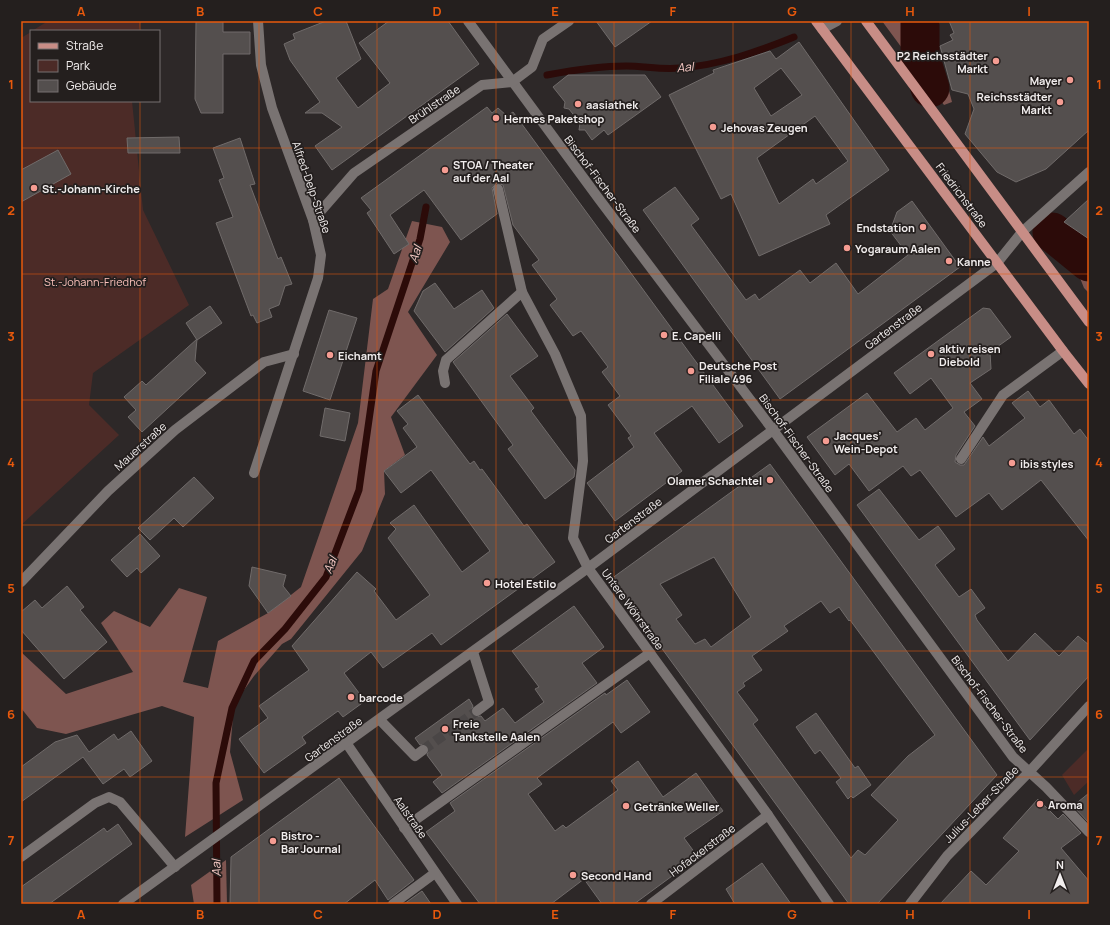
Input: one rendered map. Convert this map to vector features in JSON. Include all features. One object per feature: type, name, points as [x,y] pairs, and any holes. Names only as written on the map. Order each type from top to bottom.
[{"type":"main road","points":[[866,21],[1089,322]]},
{"type":"main road","name":"Friedrichstraße","points":[[819,25],[1062,351],[1089,384]]},
{"type":"street","name":"Alfred-Delp-Straße","points":[[254,473],[318,278],[321,255],[313,220],[272,108],[261,64],[258,21]]},
{"type":"street","name":"Bischof-Fischer-Straße","points":[[468,21],[773,430],[1013,757],[1030,771],[1089,832]]},
{"type":"street","points":[[512,82],[532,67],[543,39],[569,21]]},
{"type":"street","points":[[819,25],[837,21]]},
{"type":"street","name":"Brühlstraße","points":[[313,220],[354,173],[482,85],[512,82]]},
{"type":"street","name":"Gartenstraße","points":[[123,904],[380,720],[588,568],[997,263],[1022,232],[1089,172]]},
{"type":"street","name":"Untere Wöhrstraße","points":[[498,189],[522,292],[555,354],[582,416],[583,461],[573,538],[588,568],[768,815],[829,904]]},
{"type":"street","points":[[445,383],[443,371],[446,360],[522,292]]},
{"type":"street","points":[[961,459],[1003,395],[1062,351]]},
{"type":"street","name":"Mauerstraße","points":[[21,582],[108,491],[176,430],[264,362],[294,354]]},
{"type":"street","points":[[473,652],[489,702],[477,711]]},
{"type":"street","points":[[404,828],[650,653]]},
{"type":"street","name":"Julius-Leber-Straße","points":[[910,904],[947,856],[1030,771],[1089,706]]},
{"type":"street","points":[[380,720],[415,756],[424,750]]},
{"type":"street","name":"Aalstraße","points":[[346,744],[457,904]]},
{"type":"street","points":[[21,857],[95,803],[109,797],[120,802],[175,867]]},
{"type":"street","name":"Hofackerstraße","points":[[651,904],[768,815]]},
{"type":"street","points":[[393,904],[435,873]]},
{"type":"green space","points":[[48,21],[141,21],[139,30],[34,30]]},
{"type":"green space","name":"St.-Johann-Friedhof","points":[[30,33],[30,102],[132,102],[143,210],[189,305],[93,373],[89,405],[119,435],[21,525],[21,38]]},
{"type":"green space","points":[[1087,750],[1089,752],[1089,781],[1074,795],[1062,775]]},
{"type":"shaded area","points":[[882,21],[940,21],[935,39],[952,102],[944,105]]},
{"type":"shaded area","points":[[412,221],[442,227],[450,242],[408,312],[437,355],[391,417],[405,455],[384,471],[385,494],[362,551],[291,639],[282,644],[254,676],[234,704],[230,752],[243,800],[185,837],[194,717],[162,706],[66,734],[37,728],[21,708],[21,652],[66,694],[133,672],[101,623],[114,611],[150,627],[179,588],[207,597],[183,682],[208,688],[218,641],[268,613],[301,587],[358,423],[373,299],[388,289]]},
{"type":"shaded area","points":[[1064,222],[1089,239],[1089,293],[1084,288],[1080,278],[1067,261],[1054,232]]},
{"type":"shaded area","points":[[226,860],[227,904],[194,904],[191,885]]},
{"type":"building","points":[[196,21],[223,21],[223,32],[250,32],[250,54],[223,54],[223,113],[201,113],[195,99]]},
{"type":"building","points":[[326,21],[346,21],[361,59],[336,78],[358,108],[390,83],[359,43],[389,21],[448,21],[479,64],[332,170],[315,146],[342,127],[322,113],[305,113],[320,102],[290,60],[284,44],[295,39],[293,34]]},
{"type":"building","points":[[596,21],[652,21],[615,47]]},
{"type":"building","points":[[949,21],[1089,21],[1089,130],[1046,169],[1016,182],[997,172],[965,134],[974,109],[968,94],[952,90],[940,46],[953,40],[950,35],[954,33]]},
{"type":"building","points":[[799,42],[889,170],[826,215],[830,224],[759,256],[731,194],[721,199],[669,95],[714,73],[713,70],[770,51],[776,59]],"holes":[[[781,68],[802,95],[771,116],[754,88]],[[815,116],[848,161],[816,184],[813,179],[779,204],[757,158]]]},
{"type":"building","points":[[568,75],[645,75],[661,97],[608,135],[604,130],[592,140],[585,130],[579,130],[580,123],[569,109],[564,108],[565,102],[553,87]]},
{"type":"building","points":[[487,107],[492,113],[498,108],[507,116],[513,112],[743,426],[719,443],[692,406],[654,433],[682,471],[615,521],[587,483],[634,447],[628,438],[631,436],[608,405],[620,396],[602,372],[608,367],[581,331],[573,336],[550,305],[557,299],[532,265],[539,260],[513,225],[503,185],[497,183],[492,188],[497,214],[461,240],[424,190],[390,215],[409,244],[394,254],[367,213],[371,210],[361,198]]},
{"type":"building","points":[[179,137],[180,153],[128,153],[127,138]]},
{"type":"building","points":[[240,138],[255,184],[250,185],[278,259],[281,257],[292,284],[285,286],[279,305],[269,309],[272,317],[257,323],[253,315],[251,316],[216,223],[233,217],[219,180],[224,178],[213,148]]},
{"type":"building","name":"St.-Johann-Kirche","points":[[58,150],[71,174],[21,202],[21,170]]},
{"type":"building","points":[[675,187],[699,219],[691,225],[746,300],[755,294],[759,300],[800,270],[810,283],[836,263],[858,294],[908,255],[890,231],[897,212],[912,201],[960,267],[780,399],[643,210]]},
{"type":"building","points":[[1089,199],[1089,239],[1064,222]]},
{"type":"building","points":[[435,283],[454,309],[482,290],[494,308],[445,352],[414,311],[423,291]]},
{"type":"building","points":[[210,306],[222,323],[197,340],[186,323]]},
{"type":"building","points":[[983,308],[990,309],[1011,337],[990,352],[991,369],[970,383],[982,399],[964,412],[975,426],[956,455],[955,462],[960,465],[964,465],[983,437],[989,446],[1025,418],[1012,403],[1028,391],[1040,407],[1049,400],[1074,434],[1080,429],[1089,441],[1089,541],[1041,480],[1002,510],[989,493],[956,517],[920,470],[911,476],[903,466],[869,491],[849,464],[835,475],[807,437],[867,393],[897,432],[916,418],[925,430],[953,408],[931,378],[910,394],[894,373]]},
{"type":"building","name":"Eichamt","points":[[329,310],[357,318],[330,400],[303,391]]},
{"type":"building","points":[[507,314],[538,356],[510,376],[534,408],[531,411],[575,470],[574,477],[545,499],[508,449],[513,445],[453,362]]},
{"type":"building","points":[[197,339],[195,361],[206,373],[142,432],[128,417],[136,410],[124,397],[142,381],[146,385]]},
{"type":"building","points":[[418,395],[470,464],[474,461],[480,470],[482,469],[524,526],[527,524],[555,562],[441,645],[432,633],[383,668],[371,652],[344,673],[365,701],[343,717],[338,711],[302,737],[306,743],[264,773],[239,739],[268,718],[259,706],[309,670],[292,646],[357,572],[376,589],[374,591],[396,620],[430,595],[388,538],[396,529],[390,523],[414,505],[462,572],[490,551],[431,470],[401,493],[384,471],[417,447],[403,428],[408,424],[397,411]]},
{"type":"building","points":[[325,408],[350,413],[345,441],[320,436]]},
{"type":"building","points":[[770,464],[997,775],[877,904],[849,904],[611,579]],"holes":[[[714,557],[751,617],[711,647],[705,639],[695,644],[676,619],[682,615],[660,584]],[[821,601],[830,613],[839,607],[935,735],[908,756],[871,795],[898,820],[865,855],[858,850],[851,858],[753,724],[758,720],[737,692],[745,686],[743,683],[762,670],[752,656],[788,631],[784,626]]]},
{"type":"building","points":[[194,477],[214,498],[183,527],[174,518],[150,540],[138,528]]},
{"type":"building","points":[[879,489],[919,540],[938,526],[955,549],[935,565],[959,597],[971,589],[985,608],[975,615],[977,620],[1008,661],[1035,633],[1059,656],[1078,636],[1089,645],[1089,676],[1030,740],[857,505]]},
{"type":"building","points":[[140,534],[160,556],[141,573],[137,568],[127,577],[111,560]]},
{"type":"building","points":[[252,567],[286,575],[283,586],[291,596],[268,613],[249,586]]},
{"type":"building","points":[[67,586],[84,607],[80,610],[107,642],[64,679],[21,630],[21,612],[35,600],[42,608]]},
{"type":"building","points":[[574,606],[604,647],[582,663],[597,683],[442,793],[433,782],[442,775],[427,755],[429,750],[428,746],[425,744],[420,745],[415,738],[469,699],[473,706],[471,711],[474,717],[481,716],[485,721],[503,708],[515,723],[544,702],[535,689],[539,687],[512,651]]},
{"type":"building","points":[[627,680],[650,712],[621,733],[613,722],[537,778],[542,784],[528,794],[555,831],[563,825],[566,828],[618,790],[611,781],[638,761],[663,797],[696,773],[723,811],[684,838],[698,857],[634,904],[602,904],[584,879],[551,904],[480,904],[426,832],[455,811],[450,803],[605,693],[606,695]]},
{"type":"building","points":[[816,713],[855,768],[858,766],[871,785],[853,798],[851,796],[848,799],[836,782],[841,778],[820,750],[815,754],[796,727]]},
{"type":"building","points":[[131,731],[152,761],[130,777],[124,769],[103,784],[83,757],[21,802],[21,767],[55,742],[77,735],[89,752],[114,734],[118,740]]},
{"type":"building","points":[[339,778],[414,880],[388,900],[375,880],[344,904],[230,904],[231,857]]},
{"type":"building","points":[[1089,793],[1089,823],[1073,806]]},
{"type":"building","points":[[1038,799],[1058,819],[1063,814],[1081,833],[1061,848],[1089,881],[1089,904],[940,904],[971,871],[986,885],[1019,851],[1003,838]]},
{"type":"building","points":[[118,824],[132,844],[49,904],[21,904],[21,887],[104,828],[107,832]]},
{"type":"building","points":[[762,863],[791,904],[735,904],[726,889]]},
{"type":"building","points":[[422,891],[431,904],[404,904]]},
{"type":"waterway","points":[[920,21],[920,56],[930,88]]},
{"type":"waterway","name":"Aal","points":[[547,75],[616,66],[666,69],[709,64],[738,57],[794,37]]},
{"type":"waterway","name":"Aal","points":[[217,904],[216,783],[232,708],[254,661],[285,629],[326,577],[359,490],[376,371],[420,239],[426,207]]},
{"type":"waterway","points":[[1052,232],[1089,262]]},
{"type":"tunnel","points":[[423,750],[477,711]]},
{"type":"place","name":"P2 Reichsstädter Markt","points":[[996,61]]},
{"type":"place","name":"Mayer","points":[[1070,80]]},
{"type":"place","name":"Reichsstädter Markt","points":[[1060,102]]},
{"type":"place","name":"aasiathek","points":[[578,104]]},
{"type":"place","name":"Hermes Paketshop","points":[[496,118]]},
{"type":"place","name":"Jehovas Zeugen","points":[[713,127]]},
{"type":"place","name":"STOA / Theater auf der Aal","points":[[445,170]]},
{"type":"place","name":"St.-Johann-Kirche","points":[[34,188]]},
{"type":"place","name":"Endstation","points":[[923,227]]},
{"type":"place","name":"Yogaraum Aalen","points":[[847,248]]},
{"type":"place","name":"Kanne","points":[[949,261]]},
{"type":"place","name":"E. Capelli","points":[[664,335]]},
{"type":"place","name":"aktiv reisen Diebold","points":[[931,354]]},
{"type":"place","name":"Eichamt","points":[[330,355]]},
{"type":"place","name":"Deutsche Post Filiale 496","points":[[691,371]]},
{"type":"place","name":"Jacques’ Wein-Depot","points":[[826,441]]},
{"type":"place","name":"ibis styles","points":[[1012,463]]},
{"type":"place","name":"Olamer Schachtel","points":[[770,480]]},
{"type":"place","name":"Hotel Estilo","points":[[487,583]]},
{"type":"place","name":"barcode","points":[[351,697]]},
{"type":"place","name":"Freie Tankstelle Aalen","points":[[445,729]]},
{"type":"place","name":"Aroma","points":[[1040,804]]},
{"type":"place","name":"Getränke Weller","points":[[626,806]]},
{"type":"place","name":"Bistro - Bar Journal","points":[[273,841]]},
{"type":"place","name":"Second Hand","points":[[573,875]]}]
